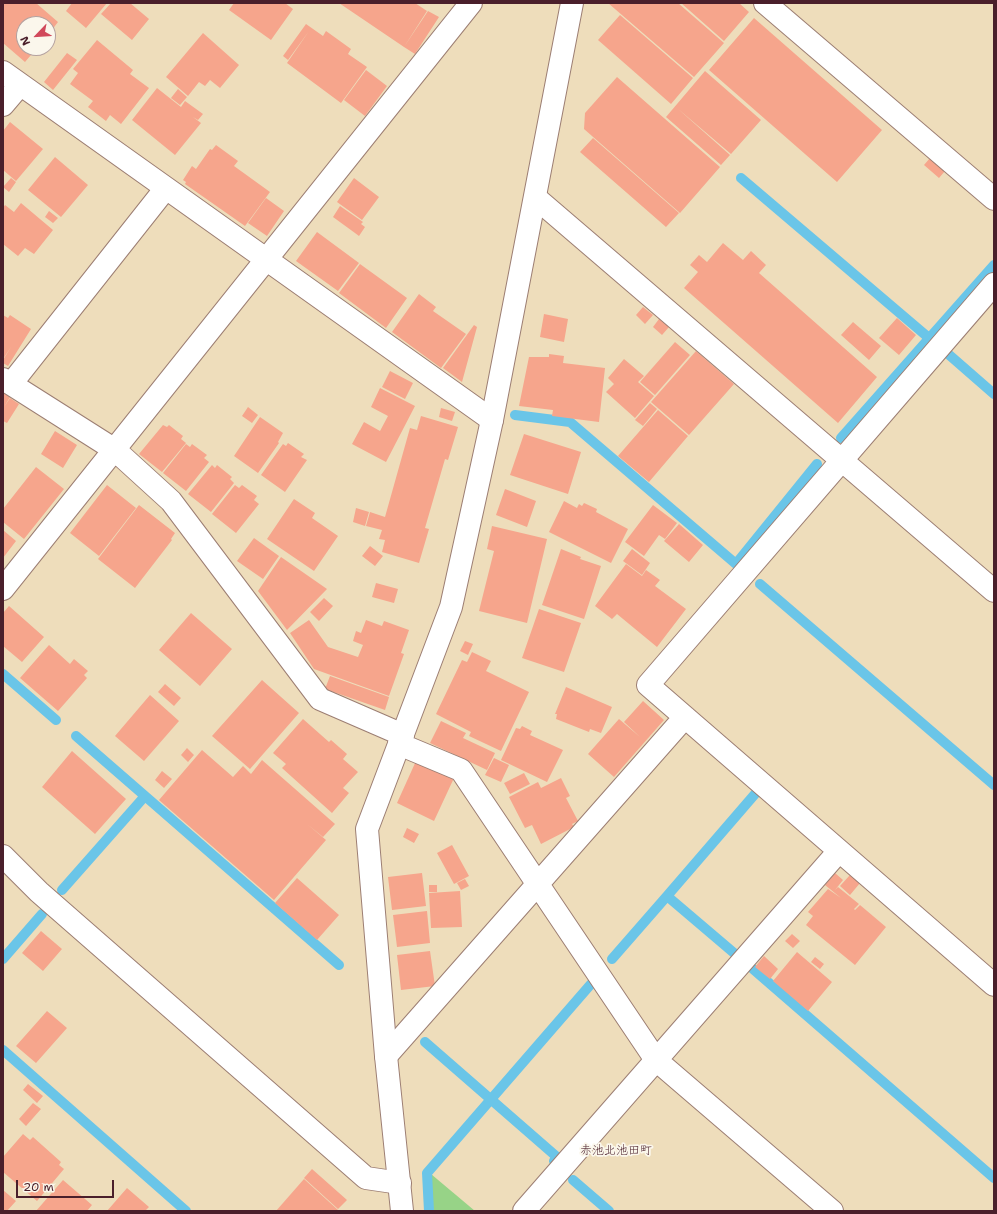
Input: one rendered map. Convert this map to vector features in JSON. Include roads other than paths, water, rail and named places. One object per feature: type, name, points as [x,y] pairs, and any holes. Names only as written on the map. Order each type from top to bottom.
[{"type":"street","points":[[3,589],[472,3]]},
{"type":"street","points":[[402,1211],[386,1056],[367,829],[451,607],[492,420],[536,198],[572,3]]},
{"type":"street","points":[[765,3],[994,199]]},
{"type":"street","points":[[3,72],[492,420]]},
{"type":"street","points":[[3,105],[20,85]]},
{"type":"street","points":[[166,188],[7,382],[115,450],[171,501],[320,699],[461,770],[656,1060],[832,1211]]},
{"type":"street","points":[[536,198],[994,591]]},
{"type":"street","points":[[994,284],[648,685],[994,985]]},
{"type":"street","points":[[386,1056],[684,717]]},
{"type":"street","points":[[524,1211],[839,850]]},
{"type":"street","points":[[3,856],[39,892],[366,1178],[400,1183]]},
{"type":"waterway","points":[[741,178],[929,338]]},
{"type":"waterway","points":[[841,438],[994,265]]},
{"type":"waterway","points":[[947,353],[994,394]]},
{"type":"waterway","points":[[515,415],[570,422],[736,564],[817,464]]},
{"type":"waterway","points":[[760,584],[994,785]]},
{"type":"waterway","points":[[3,674],[56,720]]},
{"type":"waterway","points":[[76,736],[145,796]]},
{"type":"waterway","points":[[667,896],[755,794]]},
{"type":"waterway","points":[[62,890],[145,796],[339,965]]},
{"type":"waterway","points":[[612,959],[667,896],[734,953]]},
{"type":"waterway","points":[[3,959],[42,914]]},
{"type":"waterway","points":[[753,969],[994,1178]]},
{"type":"waterway","points":[[429,1211],[427,1173],[591,984]]},
{"type":"waterway","points":[[425,1042],[557,1157],[554,1161]]},
{"type":"waterway","points":[[3,1050],[186,1211]]},
{"type":"waterway","points":[[573,1180],[609,1211]]},
{"type":"district","name":"赤池北池田町","points":[[616,1151]]}]
